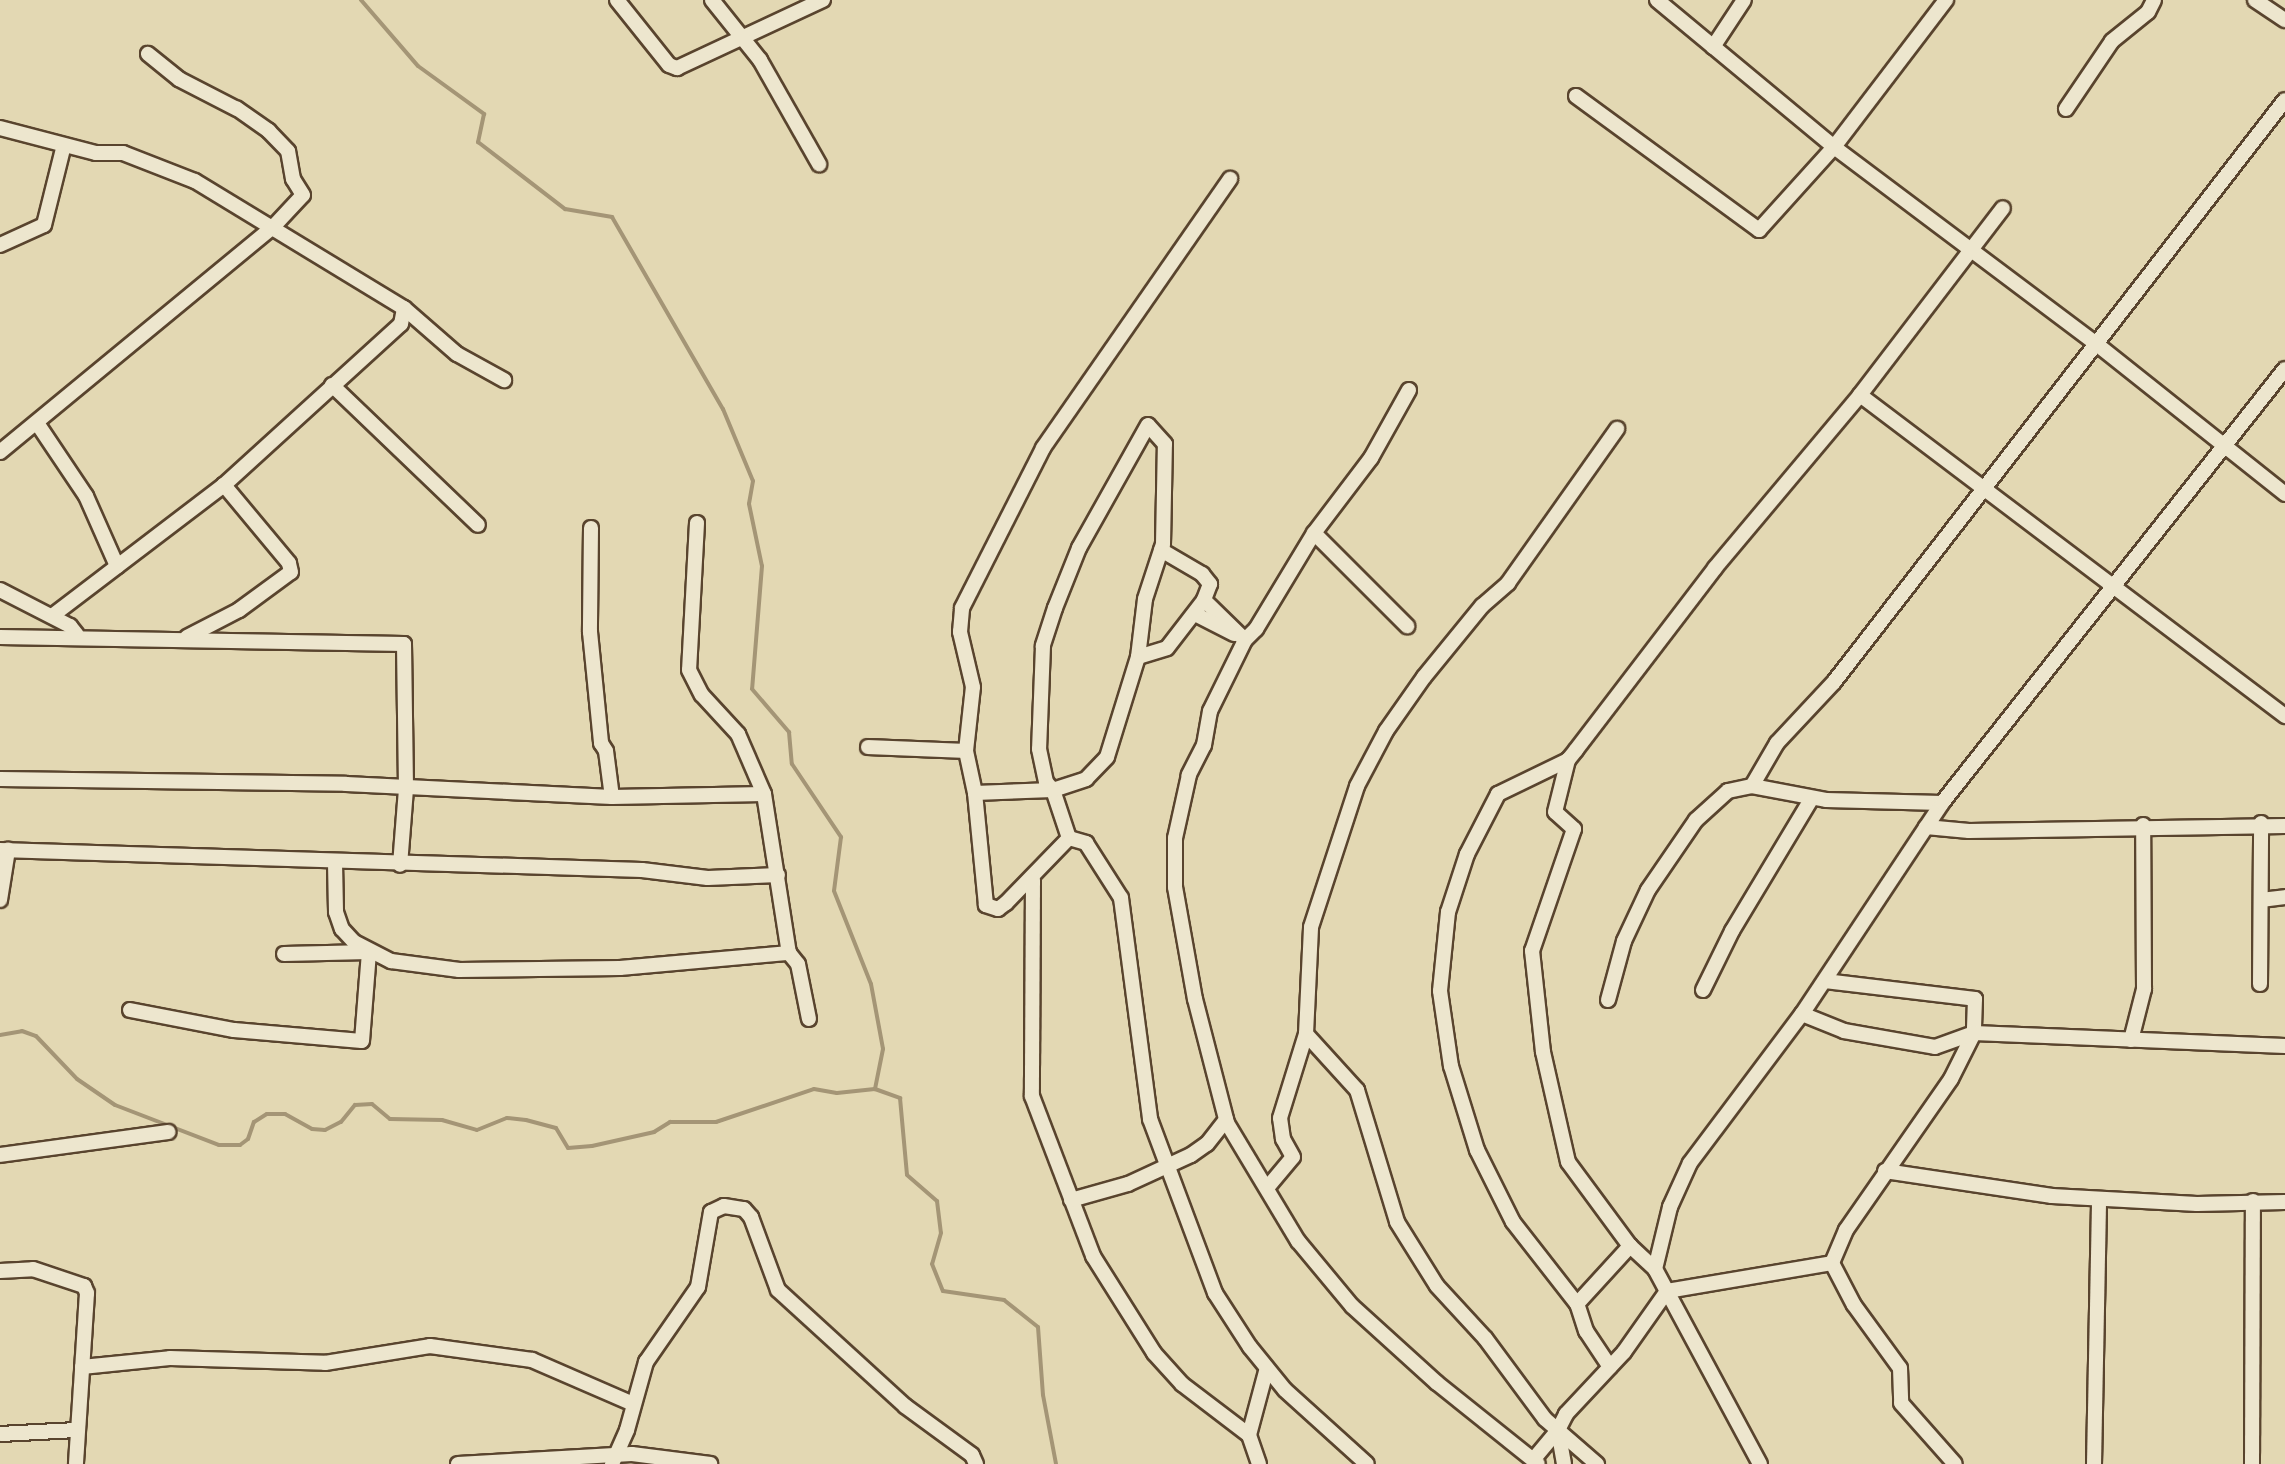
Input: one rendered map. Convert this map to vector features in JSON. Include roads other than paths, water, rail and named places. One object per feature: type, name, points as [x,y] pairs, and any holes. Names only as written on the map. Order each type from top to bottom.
[{"type":"street","points":[[617,0],[672,67],[745,39],[823,0]]},
{"type":"street","points":[[712,0],[745,39],[819,164]]},
{"type":"street","points":[[1657,0],[1834,147],[2094,342],[2285,494]]},
{"type":"street","points":[[1712,46],[1744,0]]},
{"type":"street","points":[[1576,96],[1758,230],[1834,147],[1946,0]]},
{"type":"street","points":[[2066,109],[2112,41],[2148,12],[2154,0]]},
{"type":"street","points":[[2255,0],[2285,20]]},
{"type":"street","points":[[0,452],[274,226],[303,195],[293,180],[288,151],[249,116],[180,79],[148,54]]},
{"type":"street","points":[[1752,786],[1770,752],[1834,682],[2285,100]]},
{"type":"street","points":[[0,128],[64,145],[122,153],[172,169],[274,226],[404,308],[457,354],[504,380]]},
{"type":"street","points":[[0,245],[44,225],[64,145]]},
{"type":"street","points":[[1070,838],[1033,880],[998,908],[986,905],[975,793],[966,751],[972,687],[960,632],[969,593],[1043,448],[1230,179]]},
{"type":"street","points":[[1760,1464],[1655,1270],[1630,1246],[1568,1162],[1539,1023],[1532,951],[1574,829],[1555,812],[1568,760],[1715,568],[1860,395],[2003,208]]},
{"type":"street","points":[[52,616],[224,485],[401,324],[404,308]]},
{"type":"street","points":[[1655,1270],[1670,1207],[1690,1163],[1802,1014],[1942,803],[2285,369]]},
{"type":"street","points":[[332,386],[478,525]]},
{"type":"street","points":[[1409,390],[1371,458],[1314,532],[1256,629],[1245,640],[1210,711],[1204,745],[1189,775],[1175,838],[1175,886],[1195,999],[1226,1120],[1298,1241],[1330,1284],[1437,1383],[1536,1462],[1571,1406],[1610,1366],[1667,1291],[1832,1263]]},
{"type":"street","points":[[1860,395],[2285,716]]},
{"type":"street","points":[[36,423],[86,496],[117,566]]},
{"type":"street","points":[[975,793],[1053,790],[1086,779],[1107,757],[1138,657],[1145,600],[1161,550],[1165,444],[1148,426],[1078,548],[1043,646],[1039,749],[1046,782],[1053,790],[1070,838]]},
{"type":"street","points":[[1268,1188],[1293,1158],[1283,1139],[1280,1118],[1306,1034],[1314,908],[1335,861],[1357,786],[1386,730],[1424,677],[1482,606],[1508,584],[1616,428]]},
{"type":"street","points":[[185,638],[239,610],[291,572],[290,562],[224,485]]},
{"type":"street","points":[[697,522],[689,670],[702,695],[738,734],[764,794],[789,953],[798,964],[810,1018]]},
{"type":"street","points":[[591,528],[590,632],[601,743],[612,797]]},
{"type":"street","points":[[1314,532],[1406,626]]},
{"type":"street","points":[[1138,657],[1167,648],[1195,614],[1210,584],[1202,574],[1161,550]]},
{"type":"street","points":[[0,590],[52,616],[77,636]]},
{"type":"street","points":[[1204,600],[1245,640]]},
{"type":"street","points":[[1195,614],[1245,640]]},
{"type":"street","points":[[0,637],[404,644],[406,789],[400,865]]},
{"type":"street","points":[[868,747],[966,751]]},
{"type":"street","points":[[1568,760],[1498,794],[1467,854],[1448,912],[1440,990],[1451,1066],[1465,1122],[1483,1163],[1512,1222],[1577,1304],[1586,1332],[1610,1366]]},
{"type":"street","points":[[0,779],[612,797],[764,794]]},
{"type":"street","points":[[1608,1000],[1634,918],[1678,845],[1710,804],[1728,791],[1752,786],[1812,798],[1942,803]]},
{"type":"street","points":[[1703,990],[1732,932],[1812,798]]},
{"type":"street","points":[[1926,827],[1969,831],[2261,823],[2285,826]]},
{"type":"street","points":[[2260,984],[2261,823]]},
{"type":"street","points":[[2131,1040],[2144,989],[2140,923],[2143,826]]},
{"type":"street","points":[[1070,838],[1086,843],[1120,898],[1150,1118],[1215,1292],[1267,1368],[1367,1464]]},
{"type":"street","points":[[0,900],[4,850],[335,864],[642,870],[708,878],[778,875]]},
{"type":"street","points":[[335,864],[339,921],[347,936],[391,962],[459,970],[620,968],[789,953]]},
{"type":"street","points":[[1033,880],[1032,1096],[1093,1256],[1154,1353],[1182,1384],[1249,1435],[1259,1464]]},
{"type":"street","points":[[2260,900],[2285,897]]},
{"type":"street","points":[[284,954],[370,952]]},
{"type":"street","points":[[130,1010],[234,1030],[360,1041],[365,1034],[370,952]]},
{"type":"street","points":[[1825,980],[1974,999],[1974,1033],[1951,1079],[1846,1230],[1832,1263]]},
{"type":"street","points":[[1802,1014],[1844,1031],[1935,1047],[1974,1033],[2285,1046]]},
{"type":"street","points":[[1306,1034],[1356,1090],[1385,1187],[1408,1240],[1437,1286],[1558,1430],[1597,1464]]},
{"type":"street","points":[[1072,1200],[1167,1167],[1201,1149],[1226,1120]]},
{"type":"street","points":[[0,1155],[168,1132]]},
{"type":"street","points":[[1885,1171],[2052,1196],[2197,1204],[2285,1202]]},
{"type":"street","points":[[2094,1464],[2099,1199]]},
{"type":"street","points":[[2252,1464],[2253,1201]]},
{"type":"street","points":[[612,1461],[627,1430],[646,1362],[698,1287],[712,1209],[744,1209],[769,1261],[774,1286],[971,1461]]},
{"type":"street","points":[[1577,1304],[1630,1246]]},
{"type":"street","points":[[1832,1263],[1854,1304],[1900,1368],[1902,1403],[1955,1464]]},
{"type":"street","points":[[0,1270],[33,1269],[84,1286],[76,1464]]},
{"type":"street","points":[[82,1367],[170,1358],[325,1363],[430,1346],[532,1360],[632,1404]]},
{"type":"street","points":[[1249,1435],[1267,1368]]},
{"type":"street","points":[[0,1434],[78,1430]]},
{"type":"street","points":[[1558,1430],[1564,1464]]},
{"type":"street","points":[[458,1464],[612,1461],[650,1454],[710,1464]]},
{"type":"waterway","points":[[361,0],[418,66],[484,114],[478,142],[565,209],[612,217],[723,409],[753,481],[749,504],[762,566],[752,689],[789,732],[792,764],[841,837],[834,891],[871,984],[883,1049],[875,1089],[900,1098],[907,1175],[937,1201],[941,1233],[932,1264],[943,1291],[1004,1300],[1038,1327],[1043,1395],[1056,1464]]},
{"type":"waterway","points":[[0,1035],[22,1031],[36,1036],[77,1079],[115,1105],[219,1145],[240,1145],[248,1139],[254,1122],[267,1114],[285,1114],[312,1129],[325,1130],[341,1122],[355,1105],[372,1104],[390,1119],[442,1120],[477,1130],[507,1118],[526,1120],[556,1128],[568,1148],[592,1146],[654,1132],[670,1122],[716,1122],[814,1089],[837,1093],[875,1089]]}]
